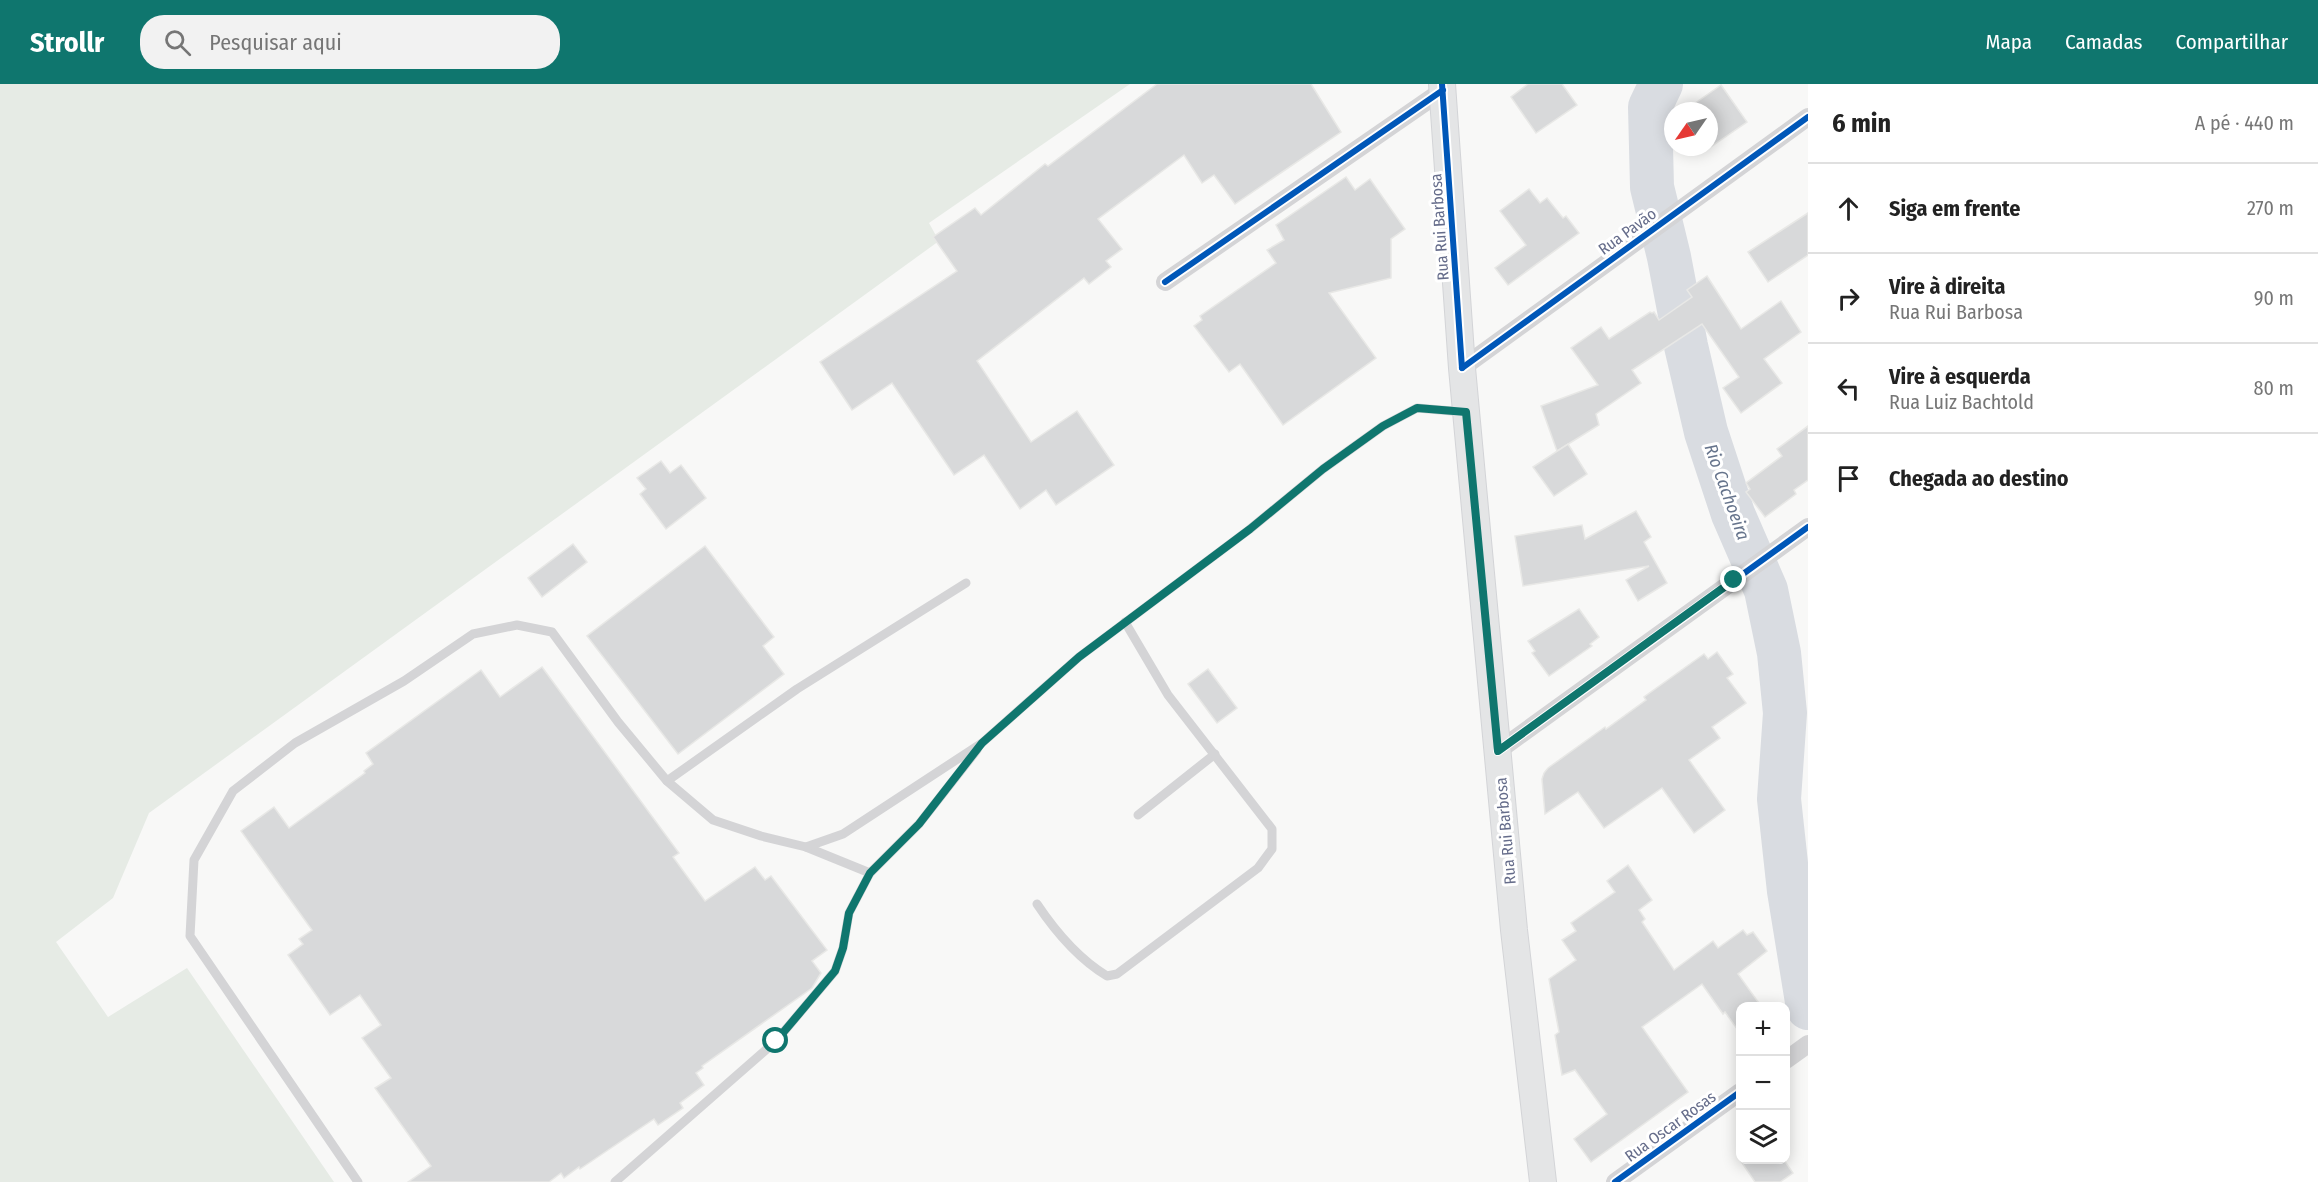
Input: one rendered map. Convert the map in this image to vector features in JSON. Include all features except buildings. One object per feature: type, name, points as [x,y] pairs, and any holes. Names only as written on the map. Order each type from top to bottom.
[{"type":"main road","name":"Rua Rui Barbosa","points":[[1443,87],[1466,412],[1514,930],[1543,1182]]},
{"type":"street","points":[[1165,282],[1443,87]]},
{"type":"street","name":"Rua Pavão","points":[[1462,368],[1808,117]]},
{"type":"street","points":[[1498,751],[1808,527]]},
{"type":"street","points":[[1790,1057],[1808,1044]]},
{"type":"street","name":"Rua Oscar Rosas","points":[[1615,1182],[1736,1095]]},
{"type":"lane","points":[[806,847],[843,834],[982,743],[1079,657],[1250,529],[1323,469],[1383,426],[1417,408],[1466,412]]},
{"type":"lane","points":[[667,781],[797,689],[966,583]]},
{"type":"lane","points":[[1037,903],[1051,925],[1092,967],[1107,976],[1117,974],[1258,868],[1272,849],[1272,829],[1168,695],[1125,622]]},
{"type":"lane","points":[[358,1182],[190,936],[194,860],[233,791],[294,743],[404,681],[473,634],[517,626],[552,632],[618,722],[667,781],[713,820],[761,836],[806,847],[870,873]]},
{"type":"lane","points":[[615,1182],[776,1041],[835,971],[843,948],[849,913],[870,873],[919,824],[982,743]]},
{"type":"lane","points":[[1138,815],[1215,754]]},
{"type":"shaded area","points":[[0,84],[1130,84],[929,223],[939,241],[149,813],[113,898],[56,942],[108,1017],[187,968],[334,1182],[0,1182]]},
{"type":"waterway","name":"Rio Cachoeira","points":[[1661,84],[1650,107],[1652,187],[1706,432],[1733,514],[1766,590],[1779,653],[1785,713],[1779,799],[1789,891],[1808,1008]]},
{"type":"cycle path","points":[[1442,84],[1462,368]]},
{"type":"cycle path","points":[[1165,282],[1443,90]]},
{"type":"cycle path","points":[[1462,368],[1808,117]]},
{"type":"cycle path","points":[[1498,751],[1808,527]]},
{"type":"cycle path","points":[[1615,1182],[1736,1095]]},
{"type":"route","points":[[776,1041],[835,971],[843,948],[849,913],[870,873],[919,824],[982,743],[1079,657],[1250,529],[1323,469],[1383,426],[1417,408],[1466,412],[1498,751],[1734,580]]}]
